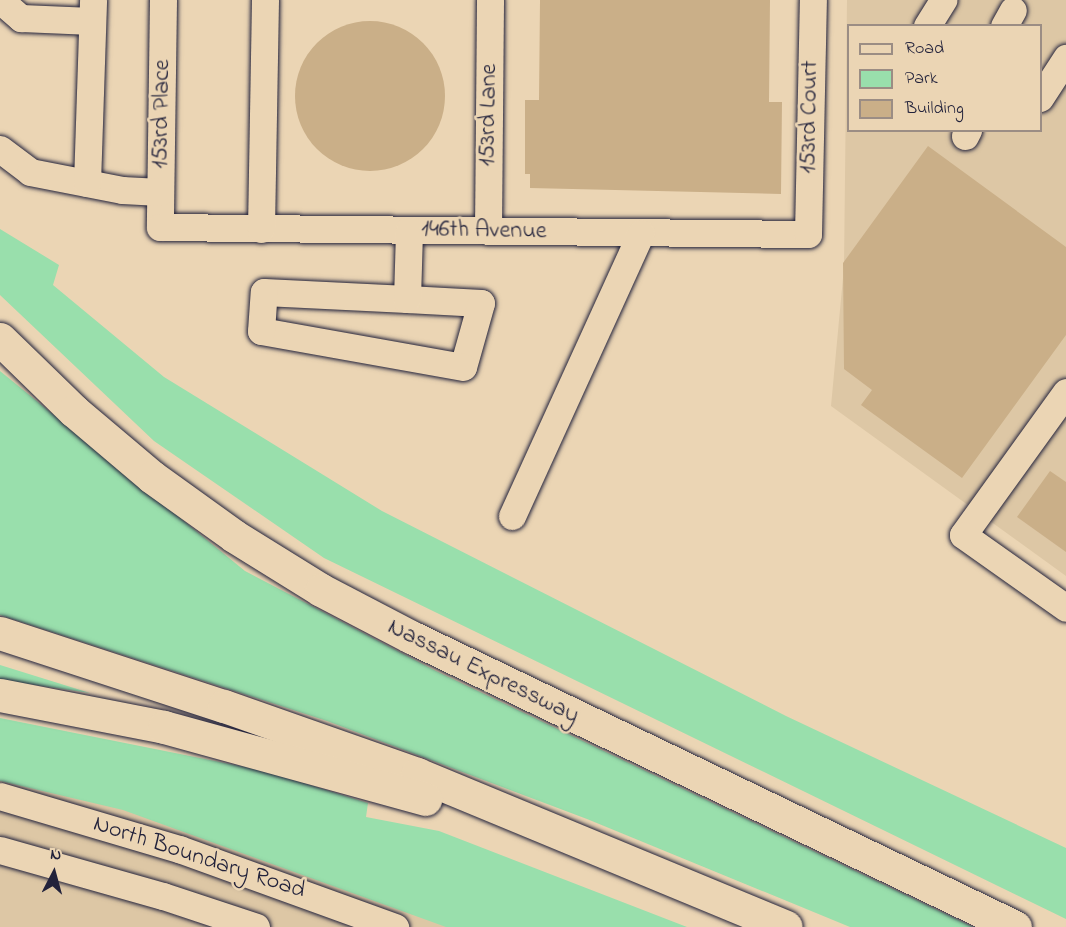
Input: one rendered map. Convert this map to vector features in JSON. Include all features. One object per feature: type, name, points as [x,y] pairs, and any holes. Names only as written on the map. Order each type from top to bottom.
[{"type":"highway","name":"Nassau Expressway","points":[[0,339],[74,411],[152,477],[234,536],[321,590],[420,642],[1015,927]]},
{"type":"highway","points":[[0,633],[388,763],[786,927]]},
{"type":"highway","points":[[0,695],[155,724],[284,757],[653,872]]},
{"type":"street","points":[[0,0],[21,18],[93,10],[87,183]]},
{"type":"street","name":"153rd Place","points":[[160,227],[163,0]]},
{"type":"street","points":[[261,229],[265,0]]},
{"type":"street","name":"153rd Lane","points":[[488,231],[490,0]]},
{"type":"street","name":"153rd Court","points":[[808,234],[813,0]]},
{"type":"street","points":[[928,24],[943,0]]},
{"type":"street","points":[[1042,96],[1066,58]]},
{"type":"street","points":[[0,149],[30,172],[87,183],[160,192]]},
{"type":"street","name":"146th Avenue","points":[[160,227],[808,234]]},
{"type":"street","points":[[407,299],[410,230]]},
{"type":"street","points":[[512,516],[642,233]]},
{"type":"street","points":[[264,292],[407,299],[481,303],[464,367],[261,331],[264,292]]},
{"type":"street","points":[[1066,392],[963,535],[1066,608]]},
{"type":"street","name":"North Boundary Road","points":[[0,796],[179,849],[395,927]]},
{"type":"street","name":"North Boundary Road","points":[[0,850],[153,893],[256,927]]},
{"type":"shaded area","points":[[847,0],[1066,0],[1066,576],[831,406],[844,267]]},
{"type":"shaded area","points":[[0,737],[587,927],[0,927]]},
{"type":"green space","points":[[0,229],[59,265],[53,285],[164,377],[382,511],[786,716],[1066,848],[1066,919],[324,558],[154,441],[0,295]]},
{"type":"green space","points":[[0,371],[245,571],[436,671],[973,927],[850,927],[587,819],[327,721],[0,615]]},
{"type":"green space","points":[[0,665],[90,693],[0,680]]},
{"type":"green space","points":[[0,718],[265,771],[368,803],[366,817],[439,831],[687,927],[446,927],[123,810],[0,781]]},
{"type":"building","points":[[540,0],[770,0],[769,102],[782,102],[781,194],[530,188],[530,174],[525,174],[525,100],[539,100]]},
{"type":"building","points":[[370,21],[399,27],[423,43],[439,67],[445,96],[439,125],[423,149],[399,165],[370,171],[341,165],[317,149],[301,125],[295,96],[301,67],[317,43],[341,27]]},
{"type":"building","points":[[928,146],[1066,247],[1066,335],[962,478],[861,405],[872,390],[844,369],[843,263]]},
{"type":"building","points":[[1050,471],[1066,482],[1066,552],[1017,517]]}]
